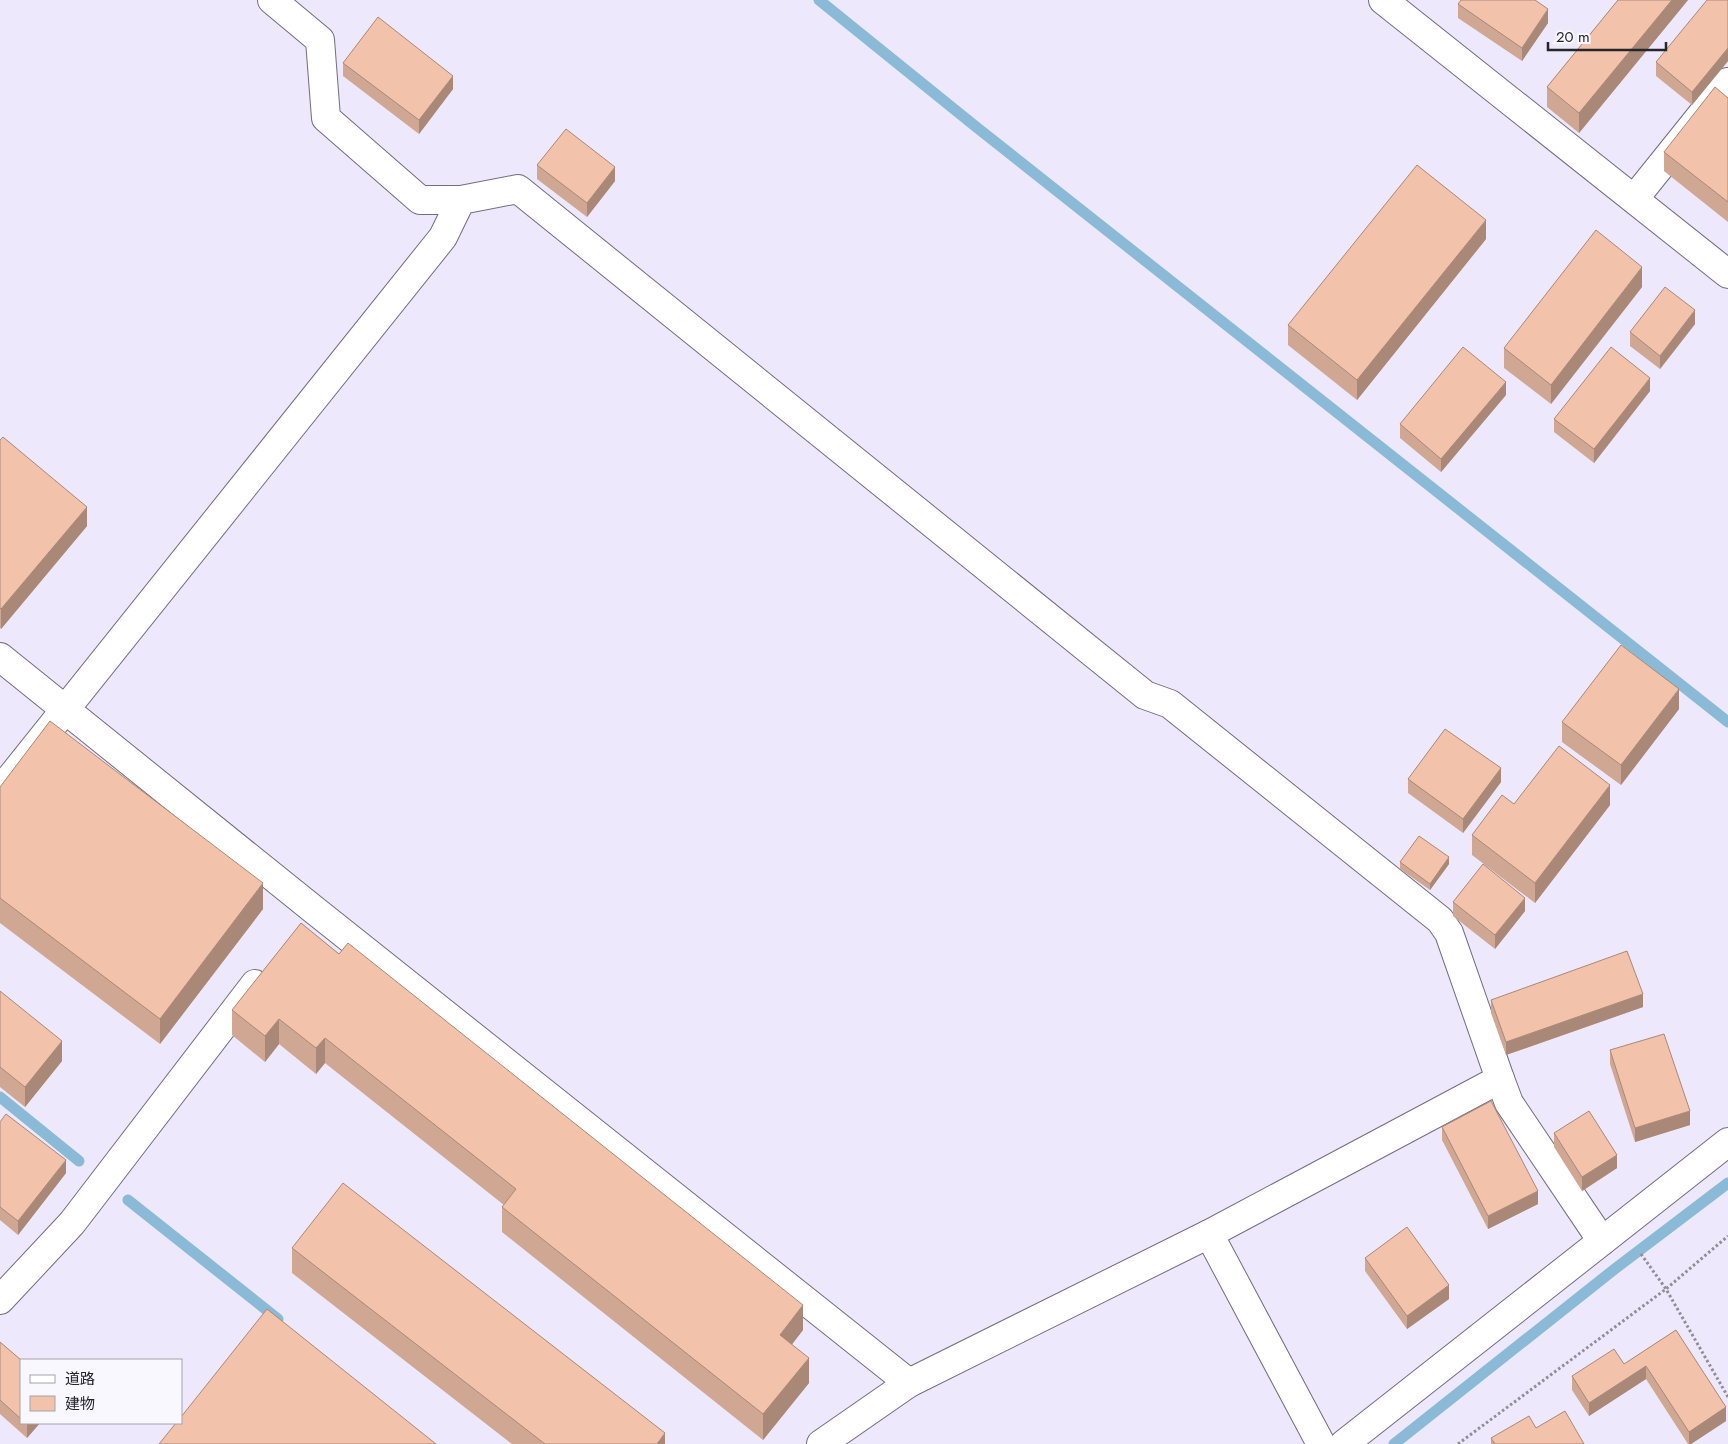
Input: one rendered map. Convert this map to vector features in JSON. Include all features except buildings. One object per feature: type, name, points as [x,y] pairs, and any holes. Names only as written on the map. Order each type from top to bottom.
[{"type":"street","points":[[272,0],[320,40],[326,118],[420,200],[461,200],[518,189],[1145,695],[1170,704],[1440,920],[1449,933],[1510,1103],[1611,1235]]},
{"type":"street","points":[[1383,0],[1728,274]]},
{"type":"street","points":[[1634,199],[1728,82]]},
{"type":"street","points":[[0,790],[444,237],[461,200]]},
{"type":"street","points":[[0,657],[65,709],[307,917],[909,1383]]},
{"type":"street","points":[[0,1300],[72,1223],[270,964]]},
{"type":"street","points":[[821,1444],[909,1383],[1209,1234],[1500,1079]]},
{"type":"street","points":[[1344,1444],[1728,1142]]},
{"type":"street","points":[[1209,1234],[1321,1444]]},
{"type":"path","points":[[1611,1235],[1666,1289],[1728,1397]]},
{"type":"path","points":[[1458,1444],[1666,1289],[1728,1236]]},
{"type":"waterway","points":[[819,0],[975,126],[1728,722]]},
{"type":"waterway","points":[[0,1097],[79,1161]]},
{"type":"waterway","points":[[1394,1444],[1616,1268],[1728,1183]]},
{"type":"waterway","points":[[128,1200],[278,1319]]}]
